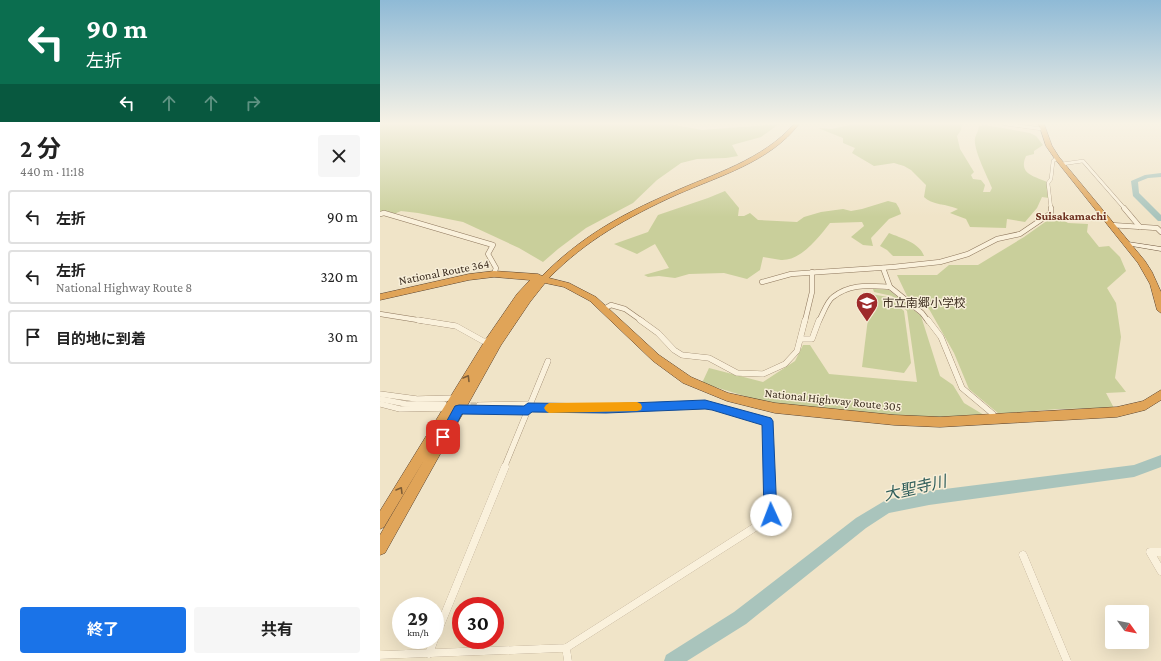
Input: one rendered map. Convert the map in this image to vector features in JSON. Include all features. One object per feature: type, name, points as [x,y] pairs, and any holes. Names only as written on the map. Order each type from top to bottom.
[{"type":"highway","points":[[380,548],[452,405],[540,279],[575,244],[612,219],[628,210],[751,155]]},
{"type":"highway","points":[[380,524],[452,405],[489,340],[520,296],[568,255],[604,228],[636,211],[759,155]]},
{"type":"highway","points":[[1055,155],[1146,268],[1154,282],[1160,299],[1161,310]]},
{"type":"highway","name":"National Route 364","points":[[380,297],[469,277],[494,274],[540,279]]},
{"type":"highway","name":"National Highway Route 305","points":[[540,279],[577,289],[593,299],[656,358],[672,370],[700,386],[742,401],[775,408],[894,420],[940,422],[1117,412],[1142,407],[1160,398]]},
{"type":"street","points":[[762,282],[791,274],[849,268],[883,268],[940,262],[968,254],[997,239],[1020,234],[1033,224],[1052,213],[1050,206],[1051,195],[1048,183],[1051,179],[1053,161],[1083,161],[1140,227]]},
{"type":"street","points":[[380,214],[493,245],[488,254],[496,268],[494,274]]},
{"type":"street","points":[[1111,225],[1157,228],[1161,232]]},
{"type":"street","points":[[1128,244],[1161,249]]},
{"type":"street","points":[[883,268],[890,287],[929,320],[945,344],[962,388],[989,410],[993,414],[993,419]]},
{"type":"street","points":[[604,308],[611,305],[625,309],[658,333],[674,350],[682,355],[709,358],[728,369],[744,375],[763,374],[785,364],[797,351],[812,292],[812,272]]},
{"type":"street","points":[[801,339],[812,339],[815,328],[832,297],[841,294],[853,286],[890,287]]},
{"type":"street","points":[[380,314],[456,326],[483,341],[489,340]]},
{"type":"street","points":[[444,617],[548,361]]},
{"type":"street","points":[[380,394],[452,405]]},
{"type":"street","points":[[380,399],[406,404],[529,407],[606,408],[705,404],[767,421],[771,515],[768,519],[566,648],[380,655]]},
{"type":"street","points":[[380,404],[400,409],[452,405]]},
{"type":"street","points":[[479,405],[529,407]]},
{"type":"street","points":[[1161,552],[1150,552],[1161,571]]},
{"type":"street","points":[[1023,555],[1066,661]]},
{"type":"street","points":[[566,648],[568,661]]},
{"type":"street","points":[[429,654],[431,649]]},
{"type":"green space","points":[[380,155],[738,156],[697,159],[681,163],[657,180],[633,203],[586,228],[543,262],[519,248],[463,222],[418,213],[401,211],[394,214],[380,211]]},
{"type":"green space","points":[[855,155],[964,155],[974,172],[971,175],[973,179],[981,180],[985,185],[983,192],[990,192],[992,188],[978,155],[1031,155],[1026,156],[1024,167],[1029,174],[1047,182],[1049,198],[1042,197],[1037,208],[1025,222],[1007,219],[1006,228],[970,227],[966,219],[950,213],[958,209],[927,200],[924,197],[926,185],[911,170],[894,163],[874,166]]},
{"type":"green space","points":[[725,191],[739,208],[738,216],[744,216],[750,213],[758,220],[797,222],[804,217],[821,212],[843,209],[851,211],[888,201],[896,203],[901,214],[889,219],[871,238],[873,246],[863,245],[851,237],[864,226],[862,222],[830,223],[809,247],[796,257],[781,260],[763,257],[760,270],[747,279],[724,273],[689,274],[675,278],[659,276],[648,277],[644,275],[669,268],[655,244],[637,254],[614,244],[648,232],[658,215]]},
{"type":"green space","points":[[1055,215],[1068,223],[1088,224],[1087,232],[1099,247],[1109,246],[1120,257],[1126,271],[1107,288],[1116,303],[1121,337],[1115,378],[1126,392],[1106,393],[1114,408],[1058,409],[999,414],[969,389],[954,353],[929,309],[907,296],[897,275],[937,275],[949,265],[978,265],[1024,237]]},
{"type":"green space","points":[[889,233],[914,244],[922,251],[924,256],[893,256],[880,246]]},
{"type":"green space","points":[[873,289],[889,290],[921,316],[940,376],[953,385],[964,403],[984,415],[900,420],[777,406],[702,383],[709,368],[763,382],[795,361],[803,345],[810,345],[829,374],[917,382],[907,311],[892,296],[874,292]]},
{"type":"green space","points":[[871,294],[888,297],[904,311],[911,363],[904,373],[862,367]]},
{"type":"waterway","name":"大聖寺川","points":[[1161,175],[1147,176],[1134,181],[1136,194],[1161,219]]},
{"type":"waterway","name":"大聖寺川","points":[[672,661],[740,618],[861,523],[886,507],[929,498],[1134,471],[1161,461]]},
{"type":"tunnel","points":[[462,405],[479,405]]},
{"type":"slow traffic","points":[[549,408],[637,407]]},
{"type":"place","name":"市立南郷小学校","points":[[867,322]]},
{"type":"district","name":"Suisakamachi","points":[[1071,216]]},
{"type":"route","points":[[443,437],[459,410],[528,410],[528,408],[606,408],[705,404],[767,421],[771,515]]}]
